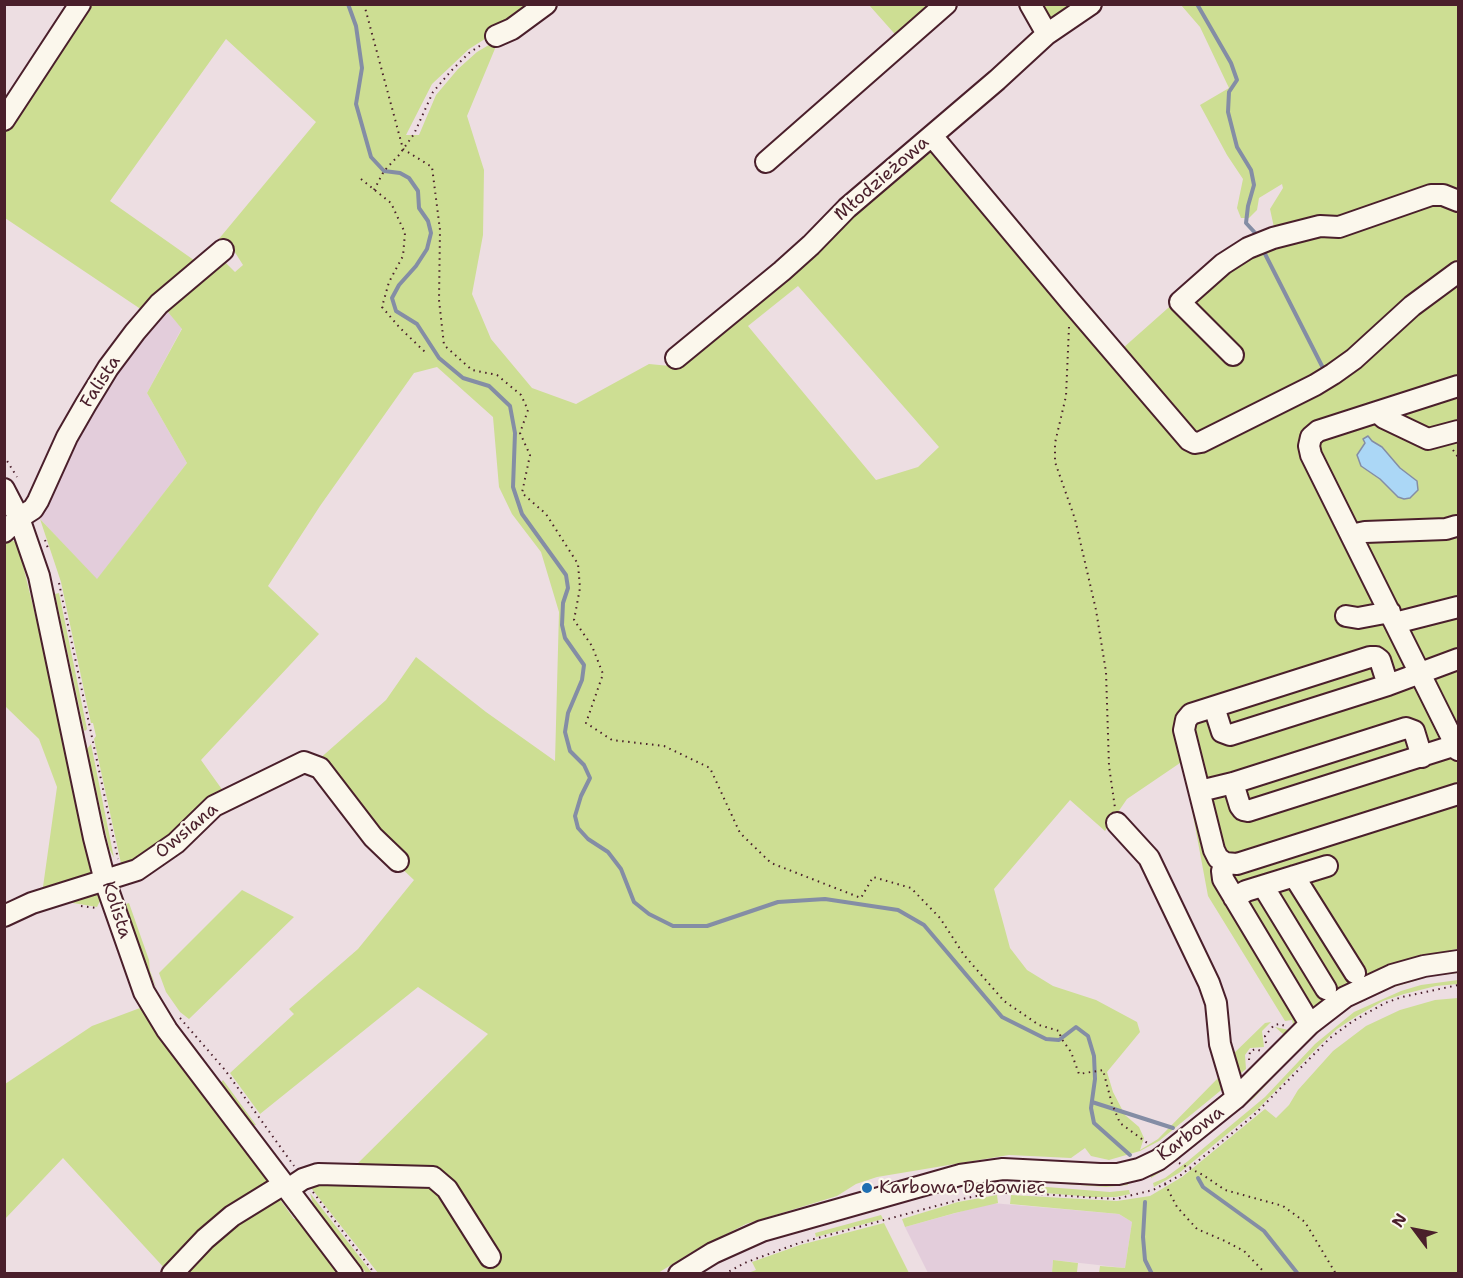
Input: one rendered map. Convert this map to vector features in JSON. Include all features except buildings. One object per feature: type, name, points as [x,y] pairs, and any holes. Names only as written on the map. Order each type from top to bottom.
[{"type":"street","points":[[4,120],[80,4]]},
{"type":"street","points":[[496,36],[512,29],[546,4]]},
{"type":"street","points":[[766,162],[946,4]]},
{"type":"street","points":[[1030,4],[1047,34]]},
{"type":"street","name":"Młodzieżowa","points":[[676,358],[782,271],[847,208],[1047,34],[1091,4]]},
{"type":"street","points":[[932,136],[1070,301],[1202,451],[1333,374],[1412,306],[1458,272]]},
{"type":"street","points":[[1233,356],[1180,302],[1223,264],[1248,248],[1274,238],[1320,226],[1339,227],[1431,195],[1443,195],[1458,201]]},
{"type":"street","name":"Falista","points":[[11,525],[33,509],[76,421],[108,368],[135,332],[159,304],[223,250]]},
{"type":"street","points":[[1233,783],[1240,806],[1243,810],[1248,811],[1457,748],[1311,456],[1309,441],[1318,431],[1458,386]]},
{"type":"street","points":[[1377,412],[1384,418],[1428,439],[1458,431]]},
{"type":"street","name":"Kolista","points":[[11,483],[11,525],[39,576],[84,792],[113,878],[112,901],[136,971],[154,1010],[167,1030],[294,1183],[352,1274]]},
{"type":"street","points":[[1351,536],[1365,532],[1446,529],[1456,526]]},
{"type":"street","points":[[1346,616],[1393,617],[1458,607]]},
{"type":"street","points":[[1388,685],[1380,660],[1370,657],[1191,714],[1186,720],[1184,730],[1214,850],[1218,858],[1225,863],[1237,864],[1458,794]]},
{"type":"street","points":[[1214,707],[1222,732],[1230,735],[1420,675],[1458,659]]},
{"type":"street","points":[[1200,791],[1233,783],[1406,728],[1414,731],[1422,757]]},
{"type":"street","name":"Owsiana","points":[[7,911],[137,870],[176,843],[214,806],[304,762],[320,768],[373,837],[398,861]]},
{"type":"street","points":[[1117,823],[1149,858],[1209,983],[1216,1003],[1220,1044],[1236,1098]]},
{"type":"street","points":[[1225,863],[1222,871],[1223,879],[1310,1024]]},
{"type":"street","points":[[1234,898],[1263,886],[1326,866]]},
{"type":"street","points":[[1294,876],[1355,973]]},
{"type":"street","points":[[1263,886],[1326,989]]},
{"type":"street","name":"Karbowa","points":[[678,1274],[721,1249],[769,1228],[960,1175],[1002,1169],[1100,1174],[1118,1174],[1139,1169],[1158,1160],[1236,1098],[1310,1024],[1345,997],[1375,981],[1424,966],[1458,961]]},
{"type":"street","points":[[172,1274],[205,1239],[232,1216],[311,1175],[326,1173],[433,1177],[447,1189],[490,1257]]},
{"type":"path","points":[[364,4],[403,149],[432,167],[440,230],[439,300],[444,345],[472,370],[497,375],[521,395],[528,410],[520,433],[530,455],[522,493],[546,514],[579,564],[580,588],[574,620],[592,646],[603,674],[586,723],[612,740],[664,746],[710,768],[740,833],[771,863],[861,898],[873,877],[911,888],[940,918],[964,955],[1004,1001],[1039,1025],[1059,1031],[1080,1074],[1103,1070],[1112,1104],[1120,1123],[1154,1148]]},
{"type":"path","points":[[374,190],[384,171],[414,134],[434,92],[445,78],[469,53],[496,36]]},
{"type":"path","points":[[361,179],[391,203],[405,233],[403,256],[389,282],[382,307],[425,352]]},
{"type":"path","points":[[1070,301],[1066,396],[1055,443],[1055,462],[1075,519],[1096,609],[1106,672],[1109,765],[1117,823]]},
{"type":"path","points":[[4,456],[11,483]]},
{"type":"path","points":[[44,536],[50,554]]},
{"type":"path","points":[[56,574],[62,594],[113,878]]},
{"type":"path","points":[[59,895],[64,903],[100,909],[104,904],[112,901]]},
{"type":"path","points":[[724,1274],[747,1262],[800,1243],[972,1197],[1004,1192],[1116,1198],[1138,1195],[1180,1175],[1253,1116],[1330,1038],[1353,1021],[1385,1003],[1402,997],[1458,986]]},
{"type":"path","points":[[178,1016],[225,1070],[294,1183]]},
{"type":"path","points":[[176,1021],[210,1058],[294,1183],[375,1274]]},
{"type":"path","points":[[1268,1047],[1265,1036],[1274,1025],[1287,1026],[1290,1023]]},
{"type":"path","points":[[1250,1063],[1249,1053],[1252,1049],[1266,1052]]},
{"type":"path","points":[[1187,1156],[1179,1163],[1225,1190],[1283,1206],[1305,1222],[1336,1274]]},
{"type":"path","points":[[1165,1184],[1177,1207],[1197,1229],[1225,1240],[1244,1251],[1266,1274]]},
{"type":"shaded area","points":[[163,306],[182,328],[147,393],[187,463],[97,580],[40,519],[52,498],[48,496],[111,369]]},
{"type":"shaded area","points":[[992,1203],[1119,1214],[1132,1222],[1125,1268],[1053,1260],[1052,1274],[928,1273],[905,1227]]},
{"type":"green space","points":[[87,5],[539,5],[469,49],[432,84],[406,135],[419,135],[436,95],[458,69],[477,52],[499,39],[467,116],[484,170],[483,235],[472,294],[491,339],[532,388],[576,404],[649,364],[670,366],[785,274],[927,144],[1114,356],[1221,261],[1275,232],[1270,209],[1283,188],[1282,184],[1259,198],[1257,210],[1249,218],[1241,218],[1237,208],[1243,179],[1200,105],[1229,88],[1200,27],[1181,5],[1458,5],[1458,949],[1313,1010],[1298,1023],[1288,1036],[1283,1034],[1275,1027],[1289,1030],[1293,1024],[1292,1020],[1285,1021],[1208,896],[1187,783],[1180,763],[1127,799],[1105,831],[1070,800],[994,889],[1010,948],[1027,970],[1053,986],[1096,1000],[1137,1022],[1140,1032],[1107,1072],[1113,1092],[1125,1115],[1139,1127],[1144,1138],[1140,1150],[1158,1139],[1221,1075],[1225,1087],[1159,1141],[1140,1151],[1109,1160],[1091,1156],[1085,1148],[1071,1158],[1009,1155],[877,1177],[856,1184],[837,1196],[746,1224],[697,1249],[658,1273],[378,1273],[308,1184],[349,1172],[488,1034],[418,987],[260,1114],[230,1073],[294,1014],[289,1009],[358,949],[414,880],[398,865],[328,761],[322,765],[317,761],[386,700],[416,657],[486,712],[555,761],[559,612],[541,552],[512,514],[499,487],[493,417],[437,367],[414,373],[320,506],[268,586],[319,634],[201,760],[226,795],[178,835],[122,868],[94,739],[96,736],[93,723],[91,723],[61,582],[40,519],[97,579],[187,463],[147,393],[182,329],[163,306],[221,258],[235,272],[243,265],[229,243],[213,246],[316,122],[226,39],[110,201],[198,263],[145,312],[5,218],[4,127]],"holes":[[[798,286],[939,447],[918,467],[876,480],[748,326]]]},
{"type":"green space","points":[[869,5],[940,5],[901,41]]},
{"type":"green space","points":[[1035,5],[1084,5],[1051,23]]},
{"type":"green space","points":[[12,540],[20,548],[42,643],[45,644],[62,740],[90,863],[90,874],[85,879],[42,894],[57,787],[39,739],[5,708],[4,541]]},
{"type":"green space","points":[[59,593],[87,729],[85,731],[55,594]]},
{"type":"green space","points":[[91,744],[114,858],[109,848],[87,749]]},
{"type":"green space","points":[[242,890],[294,917],[189,1019],[180,1012],[166,992],[159,973]]},
{"type":"green space","points":[[96,893],[101,899],[97,907],[67,902]]},
{"type":"green space","points":[[129,903],[157,989],[135,934],[126,904]]},
{"type":"green space","points":[[1458,969],[1458,973],[1431,976],[1387,989],[1347,1009],[1308,1040],[1254,1098],[1167,1168],[1151,1178],[1150,1173],[1337,1011],[1400,980]]},
{"type":"green space","points":[[1458,980],[1458,984],[1436,986],[1383,1001],[1337,1029],[1258,1109],[1179,1173],[1154,1187],[1153,1183],[1165,1178],[1188,1161],[1265,1097],[1315,1044],[1354,1012],[1401,991],[1421,985]]},
{"type":"green space","points":[[1458,998],[1458,1273],[1099,1273],[1100,1266],[1125,1268],[1132,1222],[1119,1214],[1010,1204],[1011,1195],[1117,1201],[1150,1196],[1182,1177],[1265,1109],[1276,1118],[1333,1051],[1366,1026],[1400,1010],[1435,1000]]},
{"type":"green space","points":[[140,1008],[273,1185],[167,1271],[63,1158],[5,1219],[5,1084],[92,1026]]},
{"type":"green space","points":[[1271,1022],[1262,1031],[1264,1047],[1250,1048],[1245,1055],[1246,1069],[1234,1079],[1228,1059],[1265,1023]]},
{"type":"green space","points":[[223,1080],[256,1125],[249,1126],[220,1084]]},
{"type":"green space","points":[[1014,1177],[1127,1180],[1128,1185],[1106,1187],[1012,1180]]},
{"type":"green space","points":[[1034,1186],[1110,1192],[1129,1190],[1130,1194],[1116,1197],[1091,1197],[1010,1190],[1010,1187]]},
{"type":"green space","points":[[310,1193],[372,1273],[366,1273],[313,1204]]},
{"type":"green space","points":[[997,1195],[998,1203],[905,1227],[902,1219],[958,1202]]},
{"type":"green space","points":[[279,1198],[294,1219],[299,1219],[339,1273],[177,1274],[225,1227]]},
{"type":"green space","points":[[881,1215],[883,1219],[816,1237],[815,1233]]},
{"type":"green space","points":[[884,1223],[909,1273],[748,1273],[756,1270],[752,1262],[800,1245]]},
{"type":"green space","points":[[1053,1260],[1078,1263],[1077,1272],[1085,1273],[1052,1273]]},
{"type":"water","points":[[1368,436],[1382,447],[1400,468],[1417,481],[1418,490],[1410,498],[1398,497],[1380,479],[1361,466],[1357,455],[1365,443],[1363,439]]},
{"type":"waterway","points":[[348,4],[356,26],[362,68],[356,104],[371,157],[384,171],[400,173],[409,178],[418,191],[419,208],[428,221],[431,233],[427,249],[399,285],[392,298],[396,311],[417,324],[439,358],[463,378],[489,386],[510,406],[515,433],[513,487],[522,514],[566,575],[568,588],[563,603],[562,625],[565,638],[584,665],[582,680],[568,713],[565,732],[570,751],[584,765],[590,778],[575,816],[578,828],[588,839],[608,852],[621,869],[634,902],[649,914],[673,926],[707,926],[778,902],[825,899],[898,910],[924,925],[1002,1017],[1046,1039],[1059,1040],[1076,1027],[1088,1036],[1094,1056],[1095,1079],[1091,1108],[1094,1123],[1130,1155]]},
{"type":"waterway","points":[[1197,4],[1231,63],[1237,80],[1229,92],[1228,112],[1237,147],[1251,170],[1254,185],[1246,223],[1258,236]]},
{"type":"waterway","points":[[1262,248],[1323,368]]},
{"type":"waterway","points":[[1092,1102],[1173,1128]]},
{"type":"waterway","points":[[1198,1178],[1203,1187],[1264,1231],[1298,1274]]},
{"type":"waterway","points":[[1145,1202],[1143,1237],[1145,1260],[1152,1274]]},
{"type":"place","name":"Karbowa Dębowiec","points":[[867,1188]]}]
